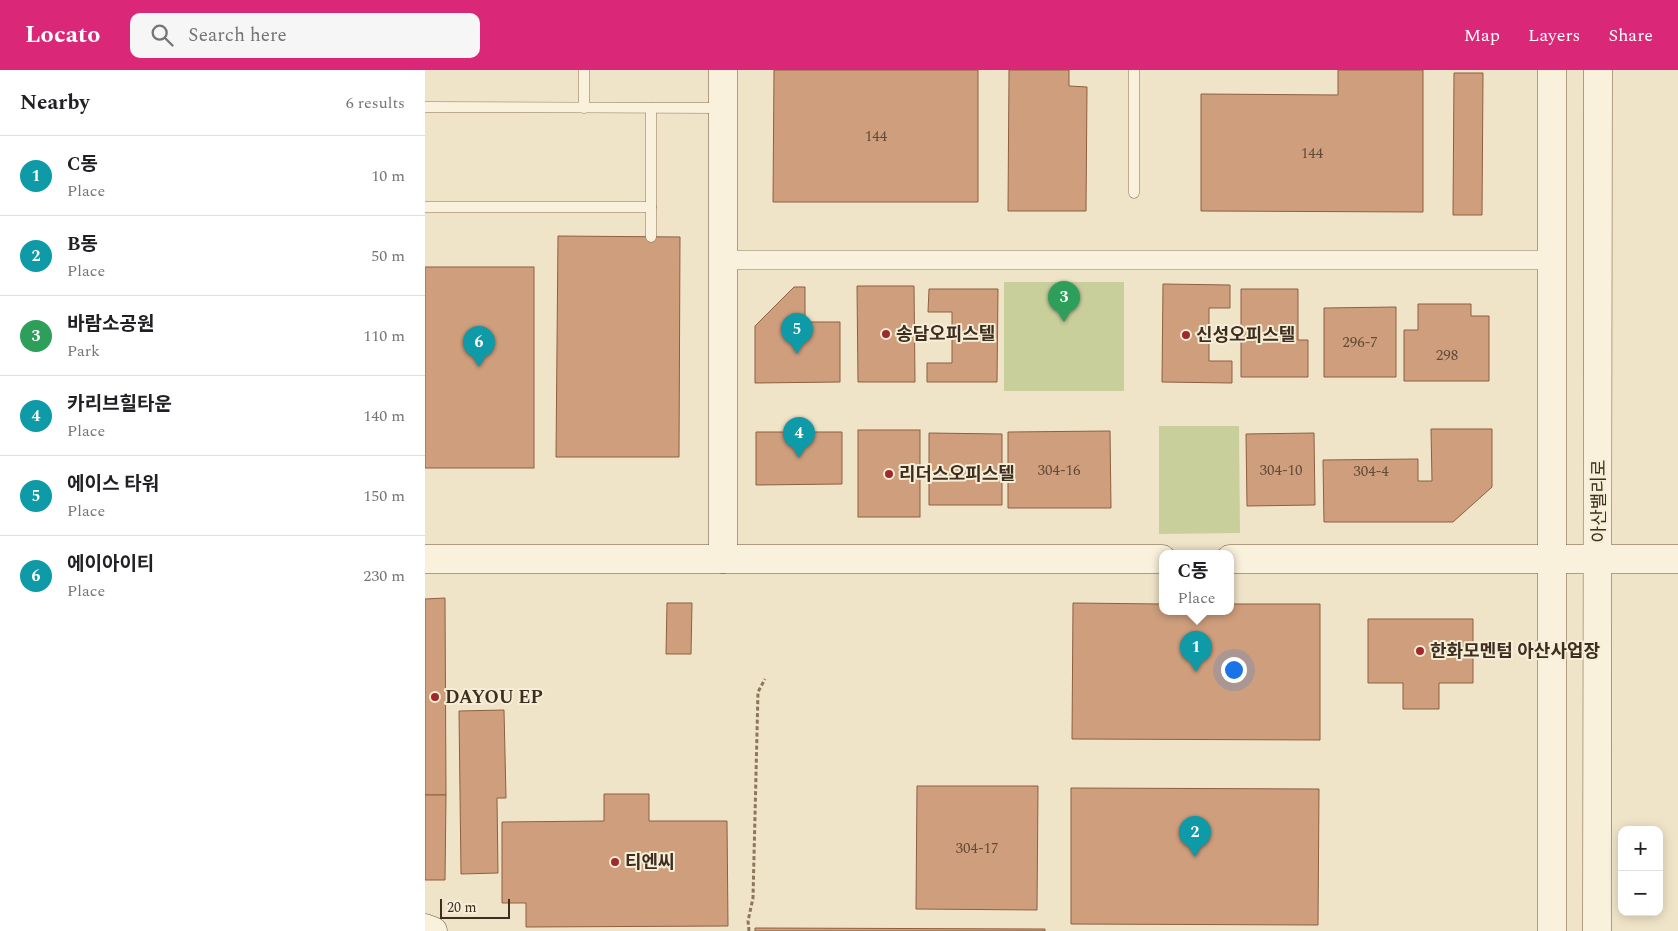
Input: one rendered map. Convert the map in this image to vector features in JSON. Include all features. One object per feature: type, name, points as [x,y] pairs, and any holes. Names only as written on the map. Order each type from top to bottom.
[{"type":"street","points":[[723,70],[723,559]]},
{"type":"street","points":[[1551,931],[1552,70]]},
{"type":"street","name":"아산밸리로","points":[[1597,931],[1599,70]]},
{"type":"street","points":[[723,260],[1552,260]]},
{"type":"street","points":[[425,559],[1159,559]]},
{"type":"street","points":[[1234,559],[1678,559]]},
{"type":"street","points":[[425,928],[433,931]]},
{"type":"lane","points":[[584,70],[584,108]]},
{"type":"lane","points":[[1134,70],[1134,194]]},
{"type":"lane","points":[[425,107],[723,108]]},
{"type":"lane","points":[[651,108],[651,237]]},
{"type":"lane","points":[[425,207],[651,208]]},
{"type":"path","points":[[749,931],[753,898],[759,692],[765,679]]},
{"type":"green space","points":[[1004,282],[1124,282],[1124,391],[1004,391]]},
{"type":"green space","points":[[1159,426],[1239,426],[1240,533],[1159,534]]},
{"type":"building","points":[[774,70],[978,70],[978,202],[773,202]]},
{"type":"building","points":[[1009,70],[1069,70],[1069,86],[1087,87],[1086,211],[1008,211]]},
{"type":"building","points":[[1338,70],[1423,70],[1423,212],[1201,211],[1201,94],[1338,95]]},
{"type":"building","points":[[1454,73],[1483,73],[1482,215],[1453,215]]},
{"type":"building","points":[[558,236],[680,237],[679,457],[556,457]]},
{"type":"building","points":[[425,267],[534,267],[534,468],[425,468]]},
{"type":"building","name":"신성오피스텔","points":[[1163,284],[1230,285],[1230,308],[1209,308],[1209,361],[1232,361],[1232,383],[1162,382]]},
{"type":"building","name":"송담오피스텔","points":[[857,286],[914,286],[915,382],[858,382]]},
{"type":"building","points":[[794,287],[805,287],[805,322],[840,322],[840,382],[755,383],[755,326]]},
{"type":"building","points":[[929,289],[998,289],[997,382],[927,382],[927,363],[952,363],[952,312],[928,312]]},
{"type":"building","points":[[1241,289],[1298,289],[1298,340],[1308,340],[1308,377],[1241,377]]},
{"type":"building","points":[[1418,304],[1471,304],[1471,316],[1489,316],[1489,381],[1404,381],[1404,330],[1418,330]]},
{"type":"building","points":[[1396,307],[1396,377],[1324,377],[1324,308]]},
{"type":"building","points":[[1431,429],[1492,429],[1492,487],[1453,522],[1324,522],[1323,460],[1418,459],[1418,481],[1432,481]]},
{"type":"building","name":"리더스오피스텔","points":[[858,430],[920,430],[920,517],[858,517]]},
{"type":"building","points":[[1110,431],[1111,508],[1008,508],[1008,432]]},
{"type":"building","points":[[756,432],[842,432],[842,484],[756,485]]},
{"type":"building","points":[[929,433],[1002,434],[1002,505],[929,505]]},
{"type":"building","points":[[1314,433],[1315,505],[1247,506],[1246,434]]},
{"type":"building","name":"DAYOU EP","points":[[445,598],[446,795],[425,795],[425,599]]},
{"type":"building","points":[[667,603],[692,603],[691,654],[666,654]]},
{"type":"building","points":[[1073,603],[1159,604],[1159,615],[1234,615],[1234,604],[1320,604],[1320,740],[1072,739]]},
{"type":"building","name":"한화모멘텀 아산사업장","points":[[1368,619],[1473,619],[1473,683],[1439,683],[1439,709],[1403,709],[1403,683],[1368,683]]},
{"type":"building","points":[[504,710],[506,798],[497,798],[498,873],[461,874],[459,711]]},
{"type":"building","points":[[917,786],[1038,786],[1037,910],[916,909]]},
{"type":"building","points":[[1071,788],[1319,789],[1318,925],[1071,924]]},
{"type":"building","name":"티엔씨","points":[[604,794],[649,794],[649,821],[727,821],[728,926],[526,927],[526,903],[502,903],[502,822],[604,821]]},
{"type":"building","points":[[425,795],[446,795],[445,880],[425,880]]},
{"type":"building","points":[[755,928],[1045,929],[1045,931],[755,931]]},
{"type":"place","name":"바람소공원","points":[[1064,322]]},
{"type":"place","name":"송담오피스텔","points":[[886,334]]},
{"type":"place","name":"신성오피스텔","points":[[1186,335]]},
{"type":"place","name":"에이스 타워","points":[[797,354]]},
{"type":"place","name":"에이아이티","points":[[479,367]]},
{"type":"place","name":"카리브힐타운","points":[[799,458]]},
{"type":"place","name":"리더스오피스텔","points":[[889,474]]},
{"type":"place","name":"한화모멘텀 아산사업장","points":[[1420,651]]},
{"type":"place","name":"C동","points":[[1196,672]]},
{"type":"place","name":"DAYOU EP","points":[[435,697]]},
{"type":"place","name":"B동","points":[[1195,857]]},
{"type":"place","name":"티엔씨","points":[[615,862]]}]
